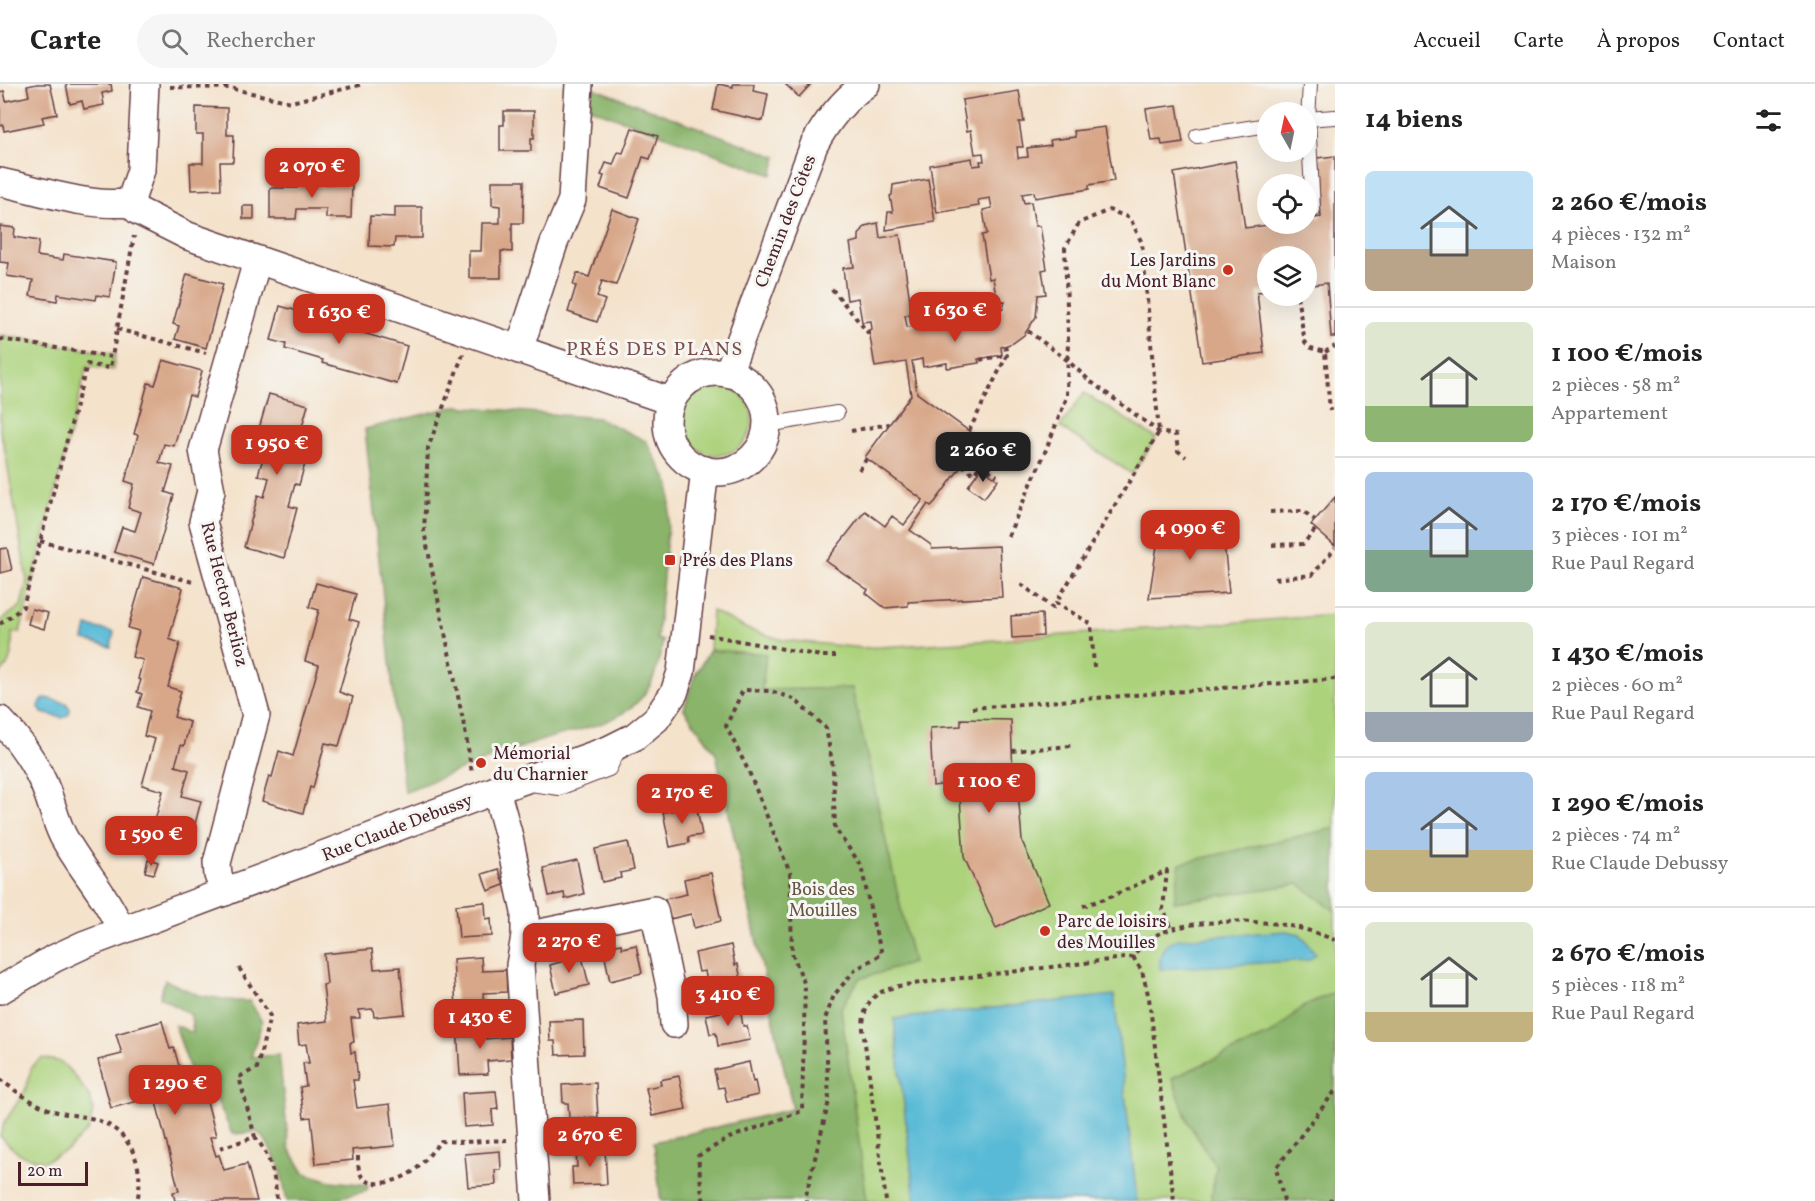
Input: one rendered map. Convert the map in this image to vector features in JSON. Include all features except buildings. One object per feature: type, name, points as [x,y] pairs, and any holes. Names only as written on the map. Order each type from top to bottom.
[{"type":"street","points":[[519,350],[554,243],[572,201],[579,84]]},
{"type":"street","name":"Chemin des Côtes","points":[[728,373],[814,145],[833,115],[866,84]]},
{"type":"street","points":[[134,207],[141,170],[145,86]]},
{"type":"street","points":[[0,182],[78,200],[134,207],[188,236],[257,261],[670,401]]},
{"type":"street","name":"Rue Hector Berlioz","points":[[225,892],[218,875],[218,863],[256,715],[203,522],[211,491],[203,450],[257,261]]},
{"type":"street","points":[[709,372],[728,373],[754,388],[765,409],[767,425],[761,446],[747,462],[727,471],[705,471],[685,461],[672,444],[666,423],[670,401],[681,386],[697,375],[709,372]]},
{"type":"street","name":"Rue Claude Debussy","points":[[0,990],[53,959],[83,945],[608,750],[650,725],[674,693],[681,672],[705,471]]},
{"type":"street","points":[[0,720],[16,738],[43,781],[62,834],[113,910],[121,930]]},
{"type":"street","points":[[496,790],[525,912],[525,936],[520,965],[536,1201]]},
{"type":"street","points":[[525,936],[654,910],[672,996],[674,1024]]},
{"type":"lane","points":[[1308,102],[1310,84]]},
{"type":"lane","points":[[1317,118],[1335,117]]},
{"type":"lane","points":[[1197,136],[1257,127]]},
{"type":"lane","points":[[767,425],[837,413]]},
{"type":"path","points":[[145,86],[230,88],[291,102],[364,84]]},
{"type":"path","points":[[0,624],[23,607],[87,364],[110,368],[134,207]]},
{"type":"path","points":[[1008,536],[1067,397],[1065,248],[1078,223],[1109,210],[1130,218],[1142,243],[1160,432],[1053,608],[1021,584]]},
{"type":"path","points":[[832,289],[870,335]]},
{"type":"path","points":[[1299,306],[1305,342],[1311,348],[1325,352],[1335,346]]},
{"type":"path","points":[[117,329],[229,359]]},
{"type":"path","points":[[1028,331],[1067,360],[1090,381],[1160,432],[1176,435],[1178,451],[1186,457]]},
{"type":"path","points":[[470,333],[428,448],[424,531],[465,730],[496,790]]},
{"type":"path","points":[[0,339],[112,357]]},
{"type":"path","points":[[969,431],[1007,355],[1005,346]]},
{"type":"path","points":[[1325,352],[1330,411]]},
{"type":"path","points":[[978,360],[1007,355]]},
{"type":"path","points":[[851,430],[889,424]]},
{"type":"path","points":[[859,470],[867,458]]},
{"type":"path","points":[[962,465],[974,474],[981,464],[997,476]]},
{"type":"path","points":[[1270,512],[1303,511],[1316,520]]},
{"type":"path","points":[[1272,545],[1303,544],[1316,529]]},
{"type":"path","points":[[40,541],[221,590]]},
{"type":"path","points":[[1275,579],[1312,575],[1335,548]]},
{"type":"path","points":[[1056,603],[1091,624],[1094,667]]},
{"type":"path","points":[[687,631],[821,656],[836,656]]},
{"type":"path","points":[[972,708],[1335,679]]},
{"type":"path","points":[[704,1201],[698,1156],[729,1138],[802,1111],[805,985],[792,953],[790,873],[749,772],[726,726],[743,690],[771,691],[794,699],[826,728],[833,768],[835,829],[861,865],[882,954],[855,970],[834,995],[825,1019],[829,1101],[806,1201]]},
{"type":"path","points":[[1012,751],[1071,746]]},
{"type":"path","points":[[1083,906],[1167,872],[1163,909],[1172,929]]},
{"type":"path","points":[[1133,957],[1138,948],[1156,935],[1191,924],[1260,923],[1290,926],[1335,940]]},
{"type":"path","points":[[886,1201],[863,1029],[866,1012],[876,995],[890,988],[904,985],[1133,957]]},
{"type":"path","points":[[1133,957],[1142,970],[1149,998],[1174,1201]]},
{"type":"path","points":[[239,968],[270,1016],[257,1068],[239,1077],[255,1137],[271,1163],[277,1201]]},
{"type":"path","points":[[0,1079],[18,1093],[52,1110],[100,1120],[121,1134],[136,1157],[140,1173],[137,1201]]},
{"type":"path","points":[[1284,1201],[1276,1168],[1335,1091]]},
{"type":"path","points":[[220,1148],[255,1137]]},
{"type":"path","points":[[358,1156],[362,1178],[370,1182],[381,1183],[399,1180],[416,1170],[441,1141],[531,1138]]},
{"type":"path","points":[[1329,1201],[1335,1199]]},
{"type":"green space","points":[[591,87],[777,157],[772,175],[590,108]]},
{"type":"green space","points":[[0,335],[115,354],[113,370],[87,366],[20,632],[12,633],[11,655],[0,674],[0,621],[21,606],[27,581],[0,432]]},
{"type":"green space","points":[[717,385],[730,388],[742,395],[749,407],[752,420],[749,433],[742,445],[730,452],[717,455],[704,452],[692,445],[685,433],[682,420],[685,407],[692,395],[704,388]]},
{"type":"green space","points":[[1084,393],[1156,438],[1132,474],[1060,427]]},
{"type":"green space","points":[[456,406],[598,418],[646,441],[670,485],[657,639],[663,641],[649,687],[637,702],[620,715],[599,724],[508,752],[404,792],[365,429]]},
{"type":"green space","name":"Parc de loisirs des Mouilles","points":[[712,611],[747,629],[783,640],[863,648],[1335,615],[1335,1201],[661,1201],[654,1142],[793,1109],[716,753],[684,709],[694,677],[710,650]]},
{"type":"green space","name":"Bois des Mouilles","points":[[710,650],[766,654],[762,690],[852,688],[913,963],[859,979],[841,1008],[867,1201],[661,1201],[654,1142],[793,1109],[716,753],[684,709],[694,677]]},
{"type":"green space","points":[[1335,828],[1335,911],[1299,884],[1174,902],[1180,863]]},
{"type":"green space","points":[[165,980],[198,995],[250,1001],[262,1022],[251,1057],[279,1055],[289,1148],[304,1173],[331,1181],[368,1185],[367,1191],[337,1198],[337,1201],[287,1201],[280,1167],[264,1138],[257,1132],[232,1134],[206,1075],[192,1076],[175,1025],[193,1033],[191,1015],[160,997]]},
{"type":"green space","points":[[1335,992],[1335,1201],[1211,1201],[1216,1167],[1188,1122],[1172,1078],[1273,1033],[1303,1006]]},
{"type":"green space","points":[[42,1058],[61,1062],[73,1074],[90,1097],[93,1110],[89,1129],[68,1150],[45,1161],[23,1156],[0,1136],[4,1123],[25,1091],[32,1066]]},
{"type":"water","points":[[87,626],[114,632],[111,647],[84,640]]},
{"type":"water","points":[[46,698],[66,703],[70,709],[69,714],[63,718],[42,713],[39,707],[41,701]]},
{"type":"water","points":[[1286,931],[1300,934],[1316,954],[1309,960],[1160,969],[1163,951],[1168,944],[1177,939]]},
{"type":"water","points":[[1114,995],[1137,1201],[915,1201],[894,1019]]},
{"type":"place","name":"Les Jardins du Mont Blanc","points":[[1228,270]]},
{"type":"place","name":"Prés des Plans","points":[[670,560]]},
{"type":"place","name":"Mémorial du Charnier","points":[[481,763]]},
{"type":"place","name":"Parc de loisirs des Mouilles","points":[[1045,931]]},
{"type":"district","name":"PRÉS DES PLANS","points":[[655,348]]}]
